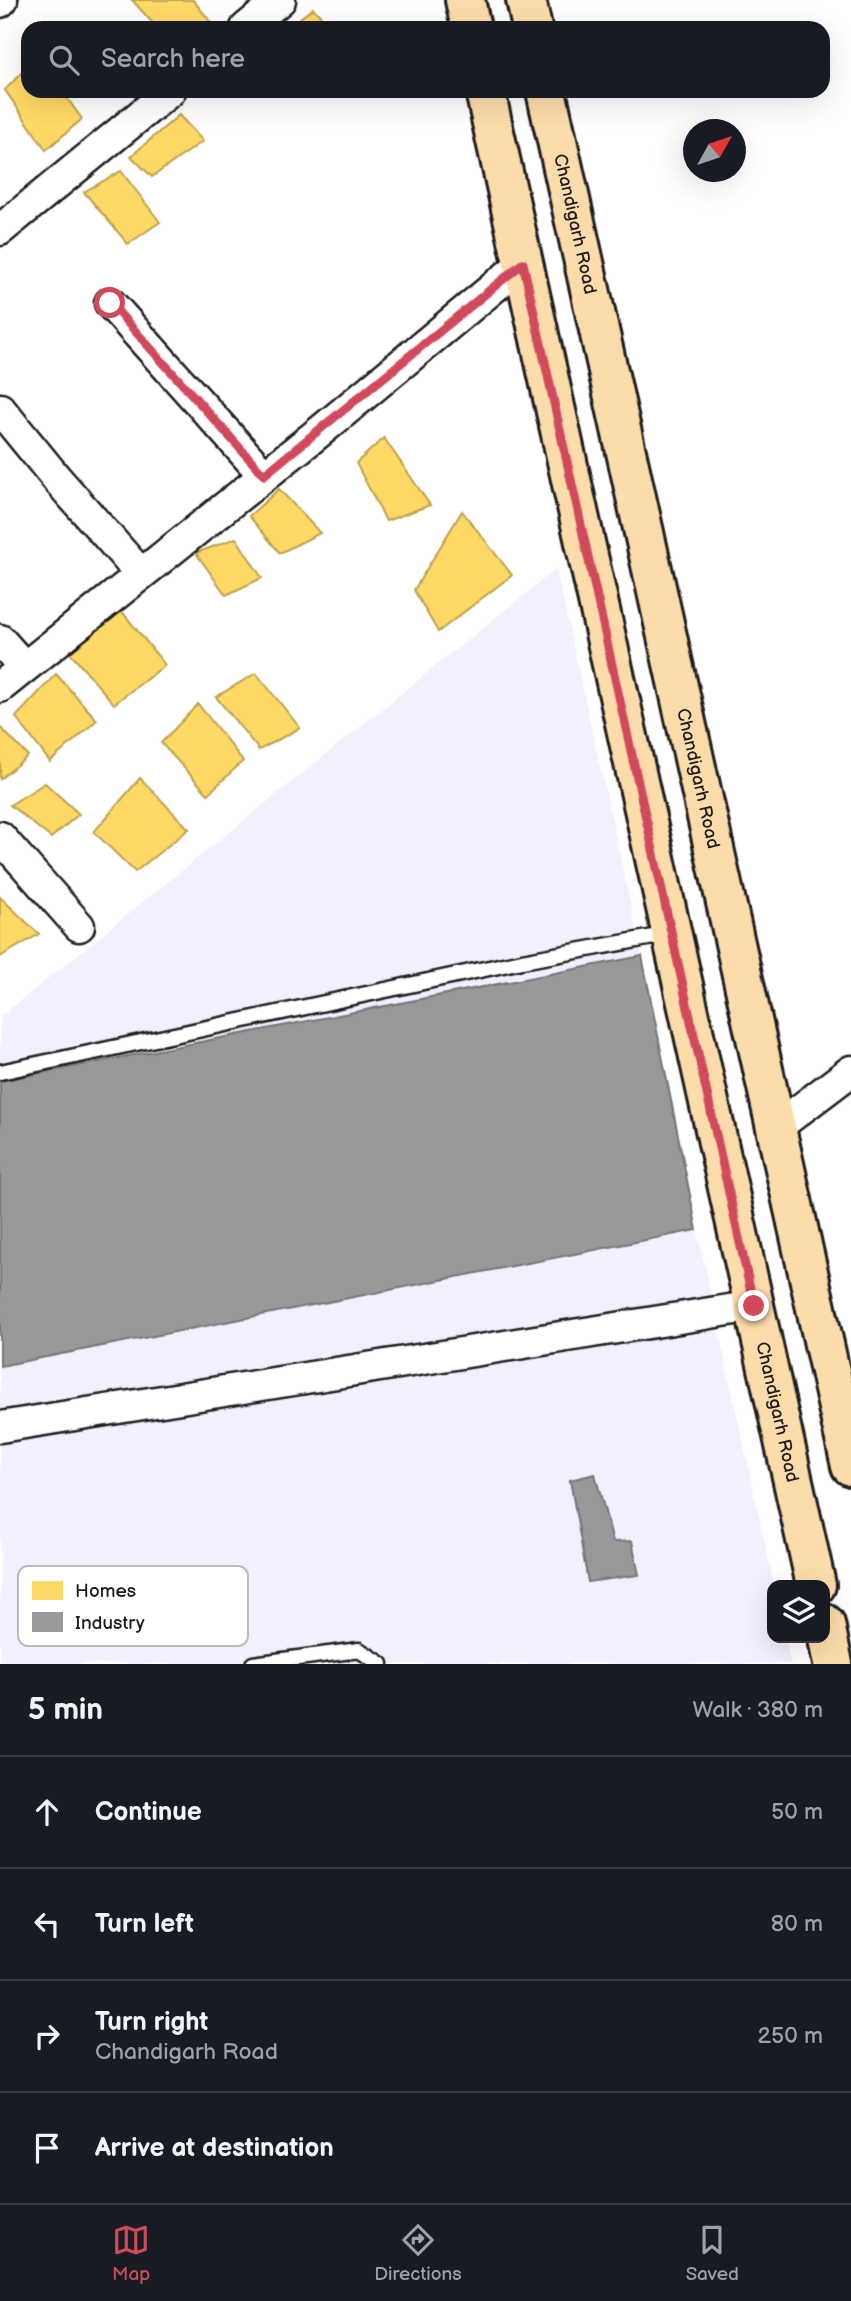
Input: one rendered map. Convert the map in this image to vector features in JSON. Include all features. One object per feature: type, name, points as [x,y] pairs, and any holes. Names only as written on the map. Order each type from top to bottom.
[{"type":"main road","points":[[465,0],[470,21]]},
{"type":"main road","points":[[526,0],[530,21]]},
{"type":"main road","name":"Chandigarh Road","points":[[487,98],[815,1580]]},
{"type":"main road","name":"Chandigarh Road","points":[[548,98],[851,1466]]},
{"type":"main road","points":[[829,1643],[834,1664]]},
{"type":"street","points":[[254,21],[280,0]]},
{"type":"street","points":[[0,230],[161,98]]},
{"type":"street","points":[[0,687],[523,263]]},
{"type":"street","points":[[110,303],[264,475]]},
{"type":"street","points":[[0,410],[140,573]]},
{"type":"street","points":[[0,640],[24,667]]},
{"type":"street","points":[[0,837],[79,926]]},
{"type":"street","points":[[777,1127],[851,1071]]},
{"type":"street","points":[[0,1426],[754,1306]]},
{"type":"lane","points":[[0,1072],[522,961],[672,933]]},
{"type":"lane","points":[[253,1664],[359,1650],[381,1664]]},
{"type":"shaded area","points":[[556,569],[642,956],[697,1230],[773,1580],[767,1580],[767,1643],[786,1643],[791,1664],[0,1664],[0,1017]]},
{"type":"building: Homes","points":[[132,0],[193,0],[210,21],[151,21]]},
{"type":"building: Homes","points":[[313,8],[325,21],[296,21]]},
{"type":"building: Homes","points":[[21,73],[21,98],[67,98],[82,119],[46,150],[5,90]]},
{"type":"building: Homes","points":[[179,115],[203,141],[152,177],[131,156]]},
{"type":"building: Homes","points":[[121,171],[160,222],[128,244],[84,192]]},
{"type":"building: Homes","points":[[384,438],[430,505],[386,521],[356,463]]},
{"type":"building: Homes","points":[[279,489],[320,533],[280,553],[249,516]]},
{"type":"building: Homes","points":[[462,511],[512,575],[438,632],[414,590]]},
{"type":"building: Homes","points":[[236,538],[262,578],[226,595],[196,553]]},
{"type":"building: Homes","points":[[120,609],[165,665],[114,704],[69,652]]},
{"type":"building: Homes","points":[[256,673],[300,728],[259,750],[216,697]]},
{"type":"building: Homes","points":[[56,674],[97,720],[50,762],[16,717]]},
{"type":"building: Homes","points":[[198,704],[243,761],[208,794],[161,743]]},
{"type":"building: Homes","points":[[0,727],[28,756],[0,779]]},
{"type":"building: Homes","points":[[140,778],[189,829],[135,872],[94,832]]},
{"type":"building: Homes","points":[[45,783],[79,814],[51,838],[10,805]]},
{"type":"building: Homes","points":[[0,897],[39,934],[0,957]]},
{"type":"building: Industry","points":[[642,956],[697,1230],[0,1366],[0,1081]]},
{"type":"building: Industry","points":[[595,1474],[613,1542],[632,1541],[639,1575],[588,1582],[570,1480]]},
{"type":"route","points":[[110,303],[264,475],[523,263],[754,1306]]}]
